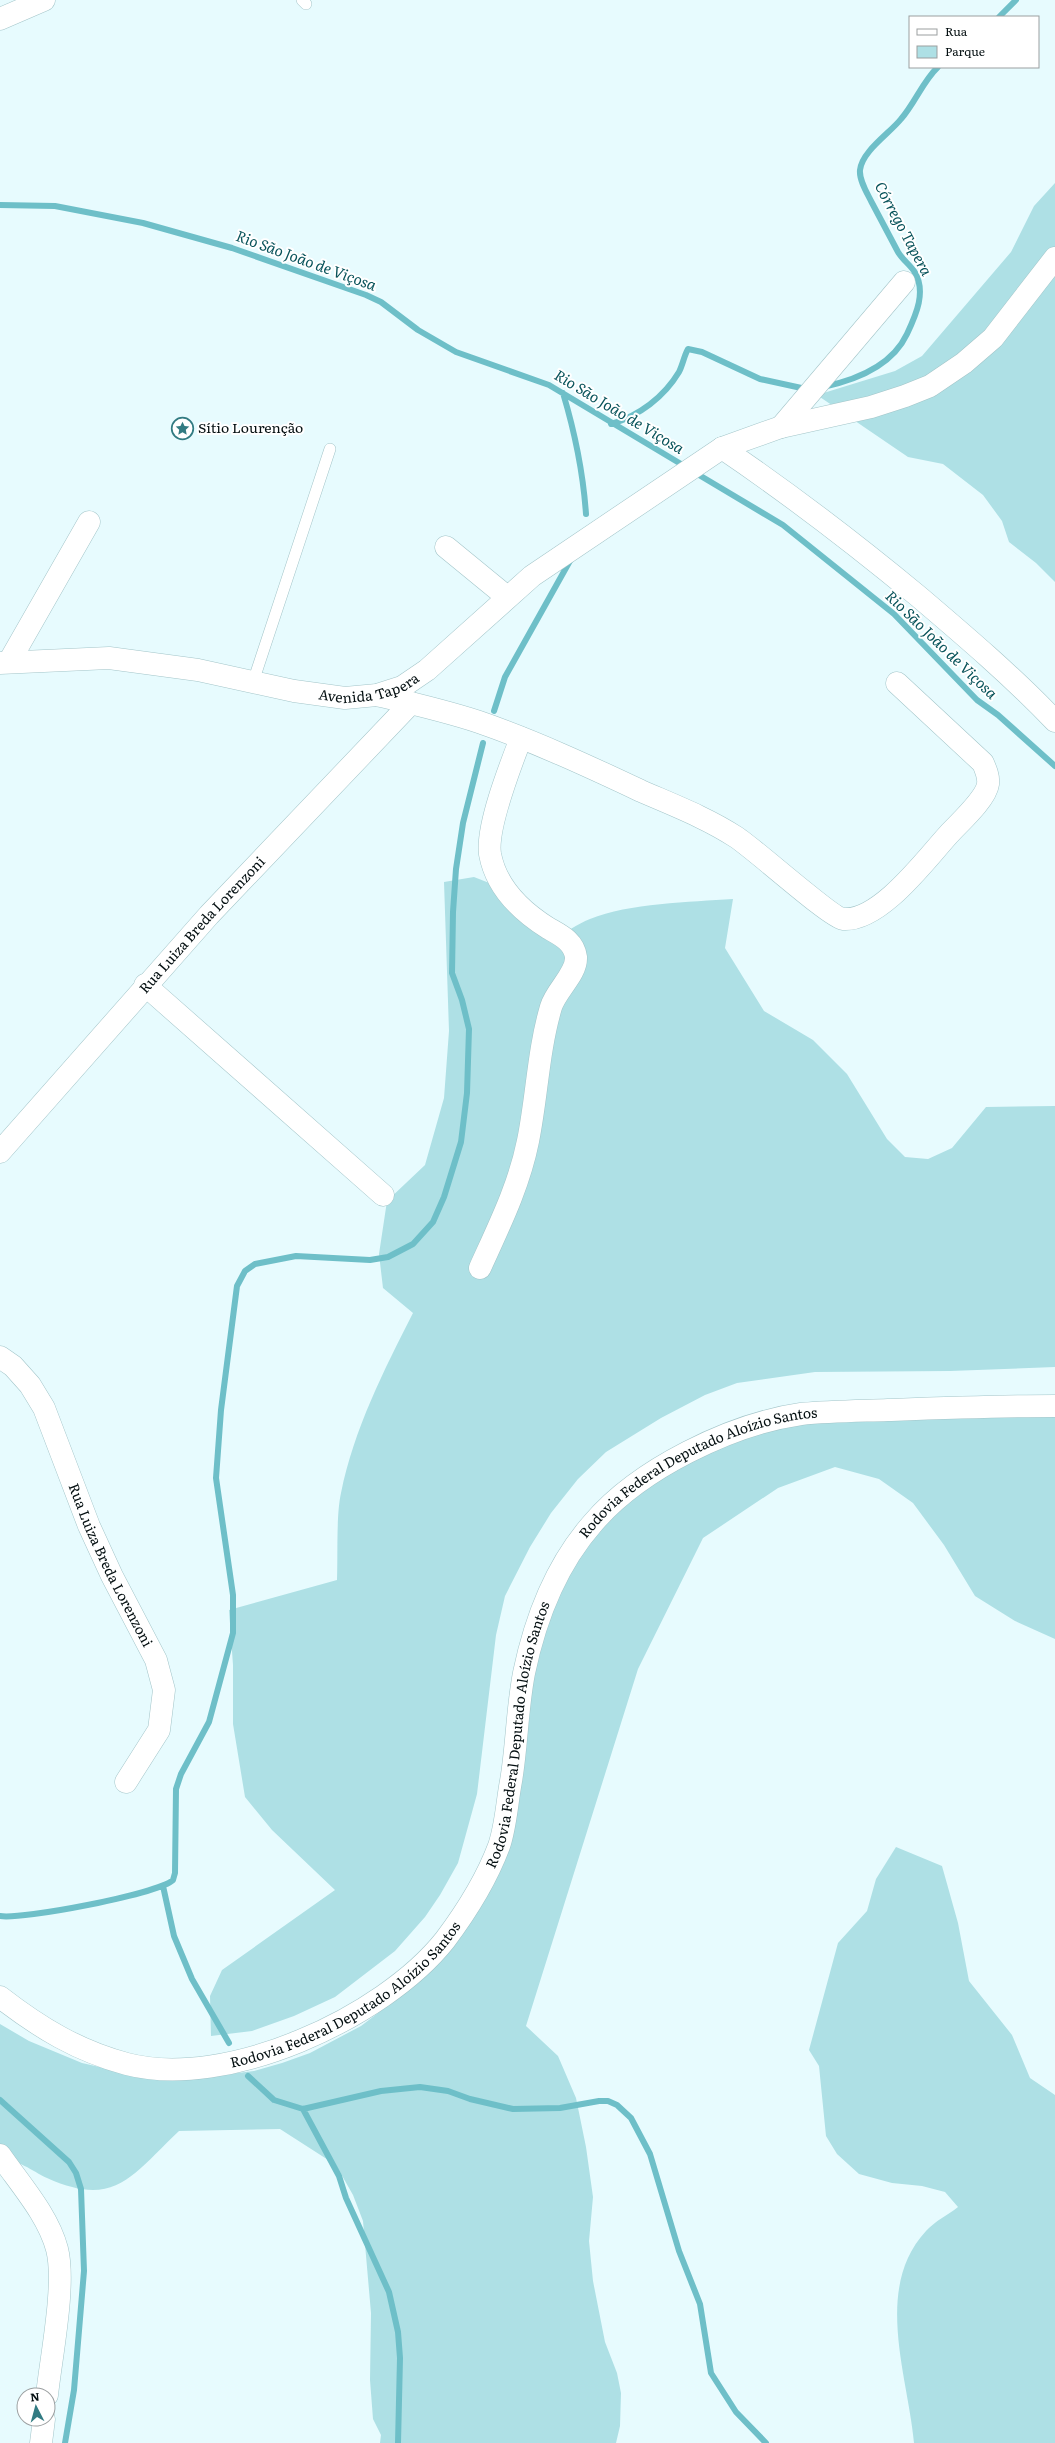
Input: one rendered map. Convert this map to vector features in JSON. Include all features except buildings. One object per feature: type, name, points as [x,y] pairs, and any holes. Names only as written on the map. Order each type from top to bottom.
[{"type":"main road","points":[[0,20],[44,0]]},
{"type":"main road","name":"Avenida Tapera","points":[[5,663],[109,658],[198,670],[253,682],[345,698],[377,695],[402,687],[427,670],[507,597],[555,560],[715,452],[781,427],[870,406],[905,396],[930,386],[964,363],[993,338],[1055,258]]},
{"type":"main road","points":[[781,427],[904,282]]},
{"type":"main road","points":[[715,452],[773,483],[890,573],[957,629],[1055,721]]},
{"type":"main road","points":[[5,663],[89,522]]},
{"type":"main road","points":[[446,546],[507,597]]},
{"type":"main road","points":[[377,695],[478,722],[521,738],[678,808],[735,836],[772,864],[828,911],[841,918],[852,918],[882,904],[898,890],[985,793],[988,784],[988,774],[983,763],[897,683]]},
{"type":"main road","name":"Rua Luiza Breda Lorenzoni","points":[[0,1152],[145,985],[255,864],[411,703]]},
{"type":"main road","points":[[480,1268],[515,1191],[528,1141],[551,1005],[575,965],[574,949],[570,942],[540,923],[512,899],[505,890],[495,871],[490,852],[500,797],[521,738]]},
{"type":"main road","points":[[145,985],[382,1195]]},
{"type":"main road","name":"Rua Luiza Breda Lorenzoni","points":[[0,1357],[14,1366],[30,1385],[44,1408],[89,1526],[112,1576],[156,1660],[164,1690],[159,1730],[126,1782]]},
{"type":"main road","name":"Rodovia Federal Deputado Aloízio Santos","points":[[0,1997],[45,2030],[89,2051],[130,2065],[177,2070],[218,2066],[262,2056],[302,2040],[362,2010],[408,1976],[444,1941],[474,1897],[500,1844],[513,1768],[524,1674],[542,1610],[565,1560],[593,1522],[630,1489],[663,1465],[707,1444],[760,1423],[801,1414],[960,1407],[1055,1406]]},
{"type":"main road","points":[[0,2155],[39,2211],[50,2231],[58,2255],[59,2288],[48,2387]]},
{"type":"main road","points":[[41,2443],[43,2427]]},
{"type":"lane","points":[[253,682],[330,449]]},
{"type":"green space","points":[[1055,183],[1055,582],[1036,563],[1009,542],[1002,521],[983,495],[943,464],[908,457],[817,395],[895,371],[922,356],[1011,252],[1034,206]]},
{"type":"green space","points":[[474,877],[507,890],[553,940],[585,921],[623,910],[641,906],[679,902],[733,899],[725,948],[764,1011],[813,1040],[847,1074],[887,1139],[905,1157],[928,1159],[952,1148],[986,1107],[1055,1106],[1055,1367],[950,1371],[815,1372],[737,1383],[705,1395],[661,1418],[606,1452],[578,1479],[551,1513],[530,1547],[505,1596],[496,1635],[477,1794],[458,1863],[440,1895],[425,1917],[395,1951],[335,1997],[294,2016],[252,2031],[211,2036],[210,1996],[222,1970],[335,1890],[272,1830],[245,1797],[233,1724],[233,1665],[229,1610],[337,1580],[338,1513],[339,1502],[347,1469],[371,1400],[413,1313],[383,1288],[379,1254],[387,1201],[425,1165],[444,1098],[449,1031],[444,882]]},
{"type":"green space","points":[[1055,1401],[1055,1639],[1015,1621],[975,1596],[944,1545],[913,1503],[879,1479],[835,1467],[778,1488],[703,1538],[638,1669],[526,2026],[558,2056],[576,2098],[586,2147],[593,2197],[589,2241],[593,2281],[605,2342],[617,2373],[621,2393],[620,2426],[616,2443],[380,2443],[381,2435],[373,2419],[370,2380],[371,2313],[363,2221],[353,2195],[336,2165],[280,2129],[179,2131],[135,2173],[121,2183],[107,2188],[90,2190],[71,2187],[47,2178],[19,2163],[0,2159],[0,2024],[29,2041],[82,2063],[139,2076],[197,2078],[254,2071],[310,2053],[361,2026],[407,1991],[428,1971],[487,1882],[533,1634],[580,1536],[733,1425]]},
{"type":"green space","points":[[896,1847],[942,1866],[958,1923],[969,1981],[1012,2035],[1030,2078],[1055,2095],[1055,2443],[914,2443],[901,2362],[898,2333],[897,2305],[901,2279],[910,2254],[926,2231],[933,2224],[958,2207],[945,2192],[922,2186],[892,2183],[859,2174],[837,2154],[826,2136],[819,2066],[809,2050],[838,1943],[867,1911],[876,1879]]},
{"type":"waterway","name":"Córrego Tapera","points":[[1000,16],[1016,0]]},
{"type":"waterway","name":"Córrego Tapera","points":[[823,387],[860,376],[883,363],[900,345],[907,334],[917,311],[920,295],[918,279],[914,271],[898,252],[865,190],[860,170],[862,163],[871,149],[901,119],[937,68]]},
{"type":"waterway","name":"Rio São João de Viçosa","points":[[0,205],[55,206],[143,223],[232,248],[366,295],[381,302],[418,330],[456,352],[549,385],[686,467]]},
{"type":"waterway","name":"Córrego Tapera","points":[[611,424],[641,411],[666,390],[679,372],[688,349],[702,352],[760,379],[806,389]]},
{"type":"waterway","points":[[563,393],[578,452],[586,514]]},
{"type":"waterway","name":"Rio São João de Viçosa","points":[[694,472],[783,525],[894,614],[977,700],[998,715],[1055,766]]},
{"type":"waterway","points":[[494,711],[505,677],[571,559]]},
{"type":"waterway","points":[[0,1916],[34,1914],[89,1905],[143,1892],[162,1886],[173,1880],[175,1873],[176,1789],[181,1774],[209,1722],[233,1633],[233,1595],[216,1478],[221,1410],[237,1286],[245,1271],[255,1264],[296,1256],[370,1260],[388,1257],[413,1244],[433,1222],[444,1197],[461,1142],[467,1093],[469,1029],[462,1000],[452,973],[453,912],[456,869],[463,823],[483,743]]},
{"type":"waterway","points":[[163,1886],[174,1936],[192,1979],[229,2043]]},
{"type":"waterway","points":[[248,2076],[274,2100],[303,2109],[381,2091],[420,2087],[448,2091],[470,2099],[513,2109],[560,2108],[599,2101],[608,2101],[617,2105],[631,2118],[650,2154],[679,2251],[700,2304],[711,2373],[736,2412],[766,2443]]},
{"type":"waterway","points":[[0,2100],[69,2162],[76,2173],[81,2189],[84,2271],[74,2390],[65,2443]]},
{"type":"waterway","points":[[303,2109],[339,2176],[346,2198],[389,2292],[398,2332],[400,2358],[398,2443]]},
{"type":"place","name":"Sítio Lourenção","points":[[183,428]]}]
